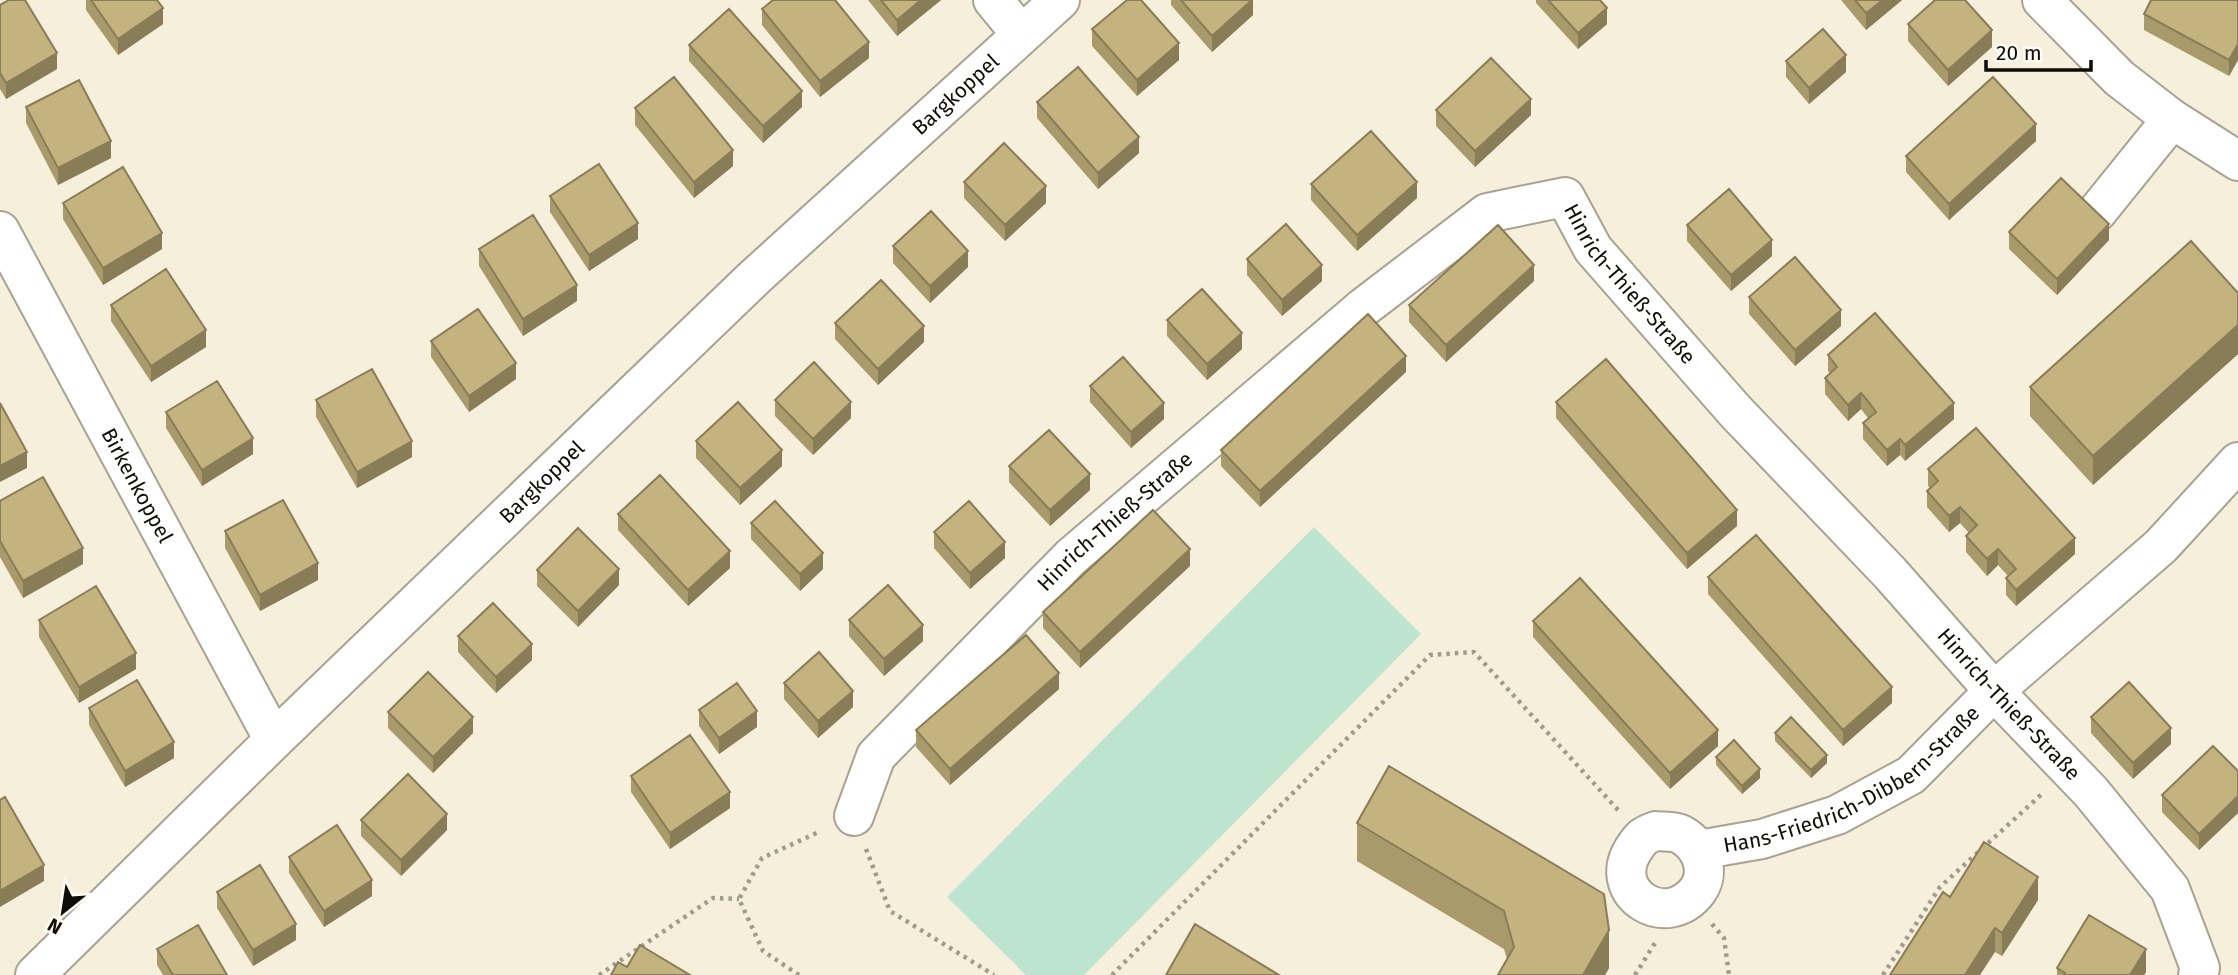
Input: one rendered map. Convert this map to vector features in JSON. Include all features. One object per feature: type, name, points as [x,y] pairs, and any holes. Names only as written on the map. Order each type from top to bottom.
[{"type":"street","points":[[993,0],[1021,34]]},
{"type":"street","name":"Bargkoppel","points":[[35,975],[274,740],[755,277],[1060,0]]},
{"type":"street","points":[[2042,0],[2119,78],[2172,120],[2236,154]]},
{"type":"street","points":[[2096,212],[2172,120]]},
{"type":"street","name":"Hinrich-Thieß-Straße","points":[[854,816],[876,755],[1070,557],[1364,307],[1487,213],[1565,197],[1593,249],[1735,411],[1890,573],[1994,691],[2091,792],[2170,889],[2200,968],[2198,975]]},
{"type":"street","name":"Birkenkoppel","points":[[0,230],[274,740]]},
{"type":"street","name":"Hans-Friedrich-Dibbern-Straße","points":[[1699,850],[1762,839],[1837,815],[1912,775],[1994,691],[2161,546],[2238,462]]},
{"type":"street","name":"Hans-Friedrich-Dibbern-Straße","points":[[1642,836],[1656,831],[1681,834],[1699,850],[1704,868],[1701,885],[1690,900]]},
{"type":"street","points":[[1642,836],[1626,862],[1627,883],[1639,900],[1657,909],[1675,908],[1690,900]]},
{"type":"path","points":[[1112,975],[1430,656],[1474,652],[1642,836]]},
{"type":"path","points":[[1883,975],[1940,887],[2070,769]]},
{"type":"path","points":[[738,899],[762,858],[854,816],[890,911],[994,975]]},
{"type":"path","points":[[600,975],[713,898],[738,899]]},
{"type":"path","points":[[738,899],[763,951],[799,975]]},
{"type":"path","points":[[1690,900],[1724,938],[1729,975]]},
{"type":"path","points":[[977,975],[982,968]]},
{"type":"green space","points":[[1314,527],[1421,634],[1084,975],[1026,975],[947,897]]},
{"type":"building","points":[[9,0],[25,0],[57,53],[6,83],[0,73],[0,5]]},
{"type":"building","points":[[91,0],[157,0],[163,8],[118,39]]},
{"type":"building","points":[[773,0],[835,0],[869,42],[820,81],[762,9]]},
{"type":"building","points":[[881,0],[921,0],[897,20]]},
{"type":"building","points":[[1127,0],[1141,0],[1179,43],[1137,80],[1092,29]]},
{"type":"building","points":[[1181,0],[1252,0],[1212,36]]},
{"type":"building","points":[[1548,0],[1600,0],[1607,8],[1578,33]]},
{"type":"building","points":[[1855,0],[1883,0],[1866,13]]},
{"type":"building","points":[[1935,0],[1965,0],[1992,30],[1948,70],[1908,24]]},
{"type":"building","points":[[2151,0],[2238,0],[2238,44],[2229,60],[2144,14]]},
{"type":"building","points":[[729,9],[802,91],[763,126],[689,45]]},
{"type":"building","points":[[1823,29],[1846,55],[1809,88],[1786,61]]},
{"type":"building","points":[[1491,58],[1531,99],[1475,151],[1436,110]]},
{"type":"building","points":[[1078,67],[1139,137],[1098,173],[1037,102]]},
{"type":"building","points":[[674,77],[733,150],[694,182],[635,108]]},
{"type":"building","points":[[1993,77],[2036,124],[1949,204],[1906,156]]},
{"type":"building","points":[[79,80],[111,141],[58,168],[26,107]]},
{"type":"building","points":[[1371,131],[1417,182],[1357,235],[1311,184]]},
{"type":"building","points":[[1004,143],[1046,186],[1005,225],[964,182]]},
{"type":"building","points":[[599,164],[638,223],[589,255],[550,196]]},
{"type":"building","points":[[123,167],[162,233],[103,268],[63,203]]},
{"type":"building","points":[[2061,178],[2109,224],[2057,279],[2009,232]]},
{"type":"building","points":[[1729,189],[1772,240],[1731,275],[1687,225]]},
{"type":"building","points":[[931,211],[968,251],[930,286],[893,246]]},
{"type":"building","points":[[533,215],[577,285],[523,319],[479,249]]},
{"type":"building","points":[[1286,224],[1322,265],[1282,300],[1247,259]]},
{"type":"building","points":[[1498,225],[1534,265],[1446,345],[1409,305]]},
{"type":"building","points":[[2191,241],[2238,293],[2238,325],[2093,456],[2030,387]]},
{"type":"building","points":[[1795,257],[1841,310],[1795,350],[1749,297]]},
{"type":"building","points":[[166,269],[206,330],[151,366],[111,305]]},
{"type":"building","points":[[881,280],[924,326],[878,369],[835,323]]},
{"type":"building","points":[[1202,289],[1242,333],[1207,364],[1167,320]]},
{"type":"building","points":[[478,309],[516,363],[469,396],[431,341]]},
{"type":"building","points":[[1875,313],[1954,403],[1905,445],[1900,439],[1887,450],[1863,423],[1876,412],[1861,393],[1848,405],[1825,378],[1837,367],[1828,355]]},
{"type":"building","points":[[1368,314],[1406,356],[1260,491],[1221,450]]},
{"type":"building","points":[[1123,357],[1164,403],[1131,432],[1090,386]]},
{"type":"building","points":[[1606,359],[1737,510],[1687,553],[1556,402]]},
{"type":"building","points":[[814,362],[851,402],[813,439],[775,400]]},
{"type":"building","points":[[372,369],[412,441],[357,472],[316,400]]},
{"type":"building","points":[[217,381],[253,438],[202,470],[166,412]]},
{"type":"building","points":[[738,402],[782,450],[740,488],[696,441]]},
{"type":"building","points":[[0,403],[27,452],[0,466]]},
{"type":"building","points":[[1976,428],[2075,538],[2016,590],[2006,578],[2016,569],[1998,549],[1987,559],[1966,536],[1977,525],[1960,507],[1949,516],[1927,491],[1938,481],[1928,469]]},
{"type":"building","points":[[1049,430],[1090,474],[1050,510],[1009,466]]},
{"type":"building","points":[[660,475],[730,551],[688,590],[618,514]]},
{"type":"building","points":[[43,477],[83,548],[23,581],[0,541],[0,501]]},
{"type":"building","points":[[283,500],[318,563],[260,595],[225,531]]},
{"type":"building","points":[[775,501],[823,553],[800,574],[751,523]]},
{"type":"building","points":[[969,501],[1005,542],[970,573],[934,532]]},
{"type":"building","points":[[1153,510],[1190,549],[1080,652],[1043,612]]},
{"type":"building","points":[[578,528],[619,569],[578,611],[537,570]]},
{"type":"building","points":[[1756,535],[1892,687],[1843,730],[1708,577]]},
{"type":"building","points":[[1580,578],[1718,730],[1670,773],[1533,621]]},
{"type":"building","points":[[888,585],[923,625],[884,659],[849,620]]},
{"type":"building","points":[[96,586],[136,653],[79,687],[39,620]]},
{"type":"building","points":[[493,603],[532,644],[496,677],[458,636]]},
{"type":"building","points":[[1026,635],[1059,673],[950,769],[916,730]]},
{"type":"building","points":[[819,652],[853,691],[818,721],[784,683]]},
{"type":"building","points":[[428,672],[473,717],[433,757],[388,712]]},
{"type":"building","points":[[137,680],[174,742],[125,771],[89,708]]},
{"type":"building","points":[[2129,682],[2171,728],[2133,763],[2091,717]]},
{"type":"building","points":[[737,683],[757,711],[719,738],[699,710]]},
{"type":"building","points":[[1791,717],[1827,755],[1811,770],[1775,733]]},
{"type":"building","points":[[690,735],[730,792],[670,833],[631,776]]},
{"type":"building","points":[[1734,740],[1760,769],[1742,786],[1716,757]]},
{"type":"building","points":[[2213,746],[2238,771],[2238,796],[2199,834],[2162,795]]},
{"type":"building","points":[[1389,766],[1604,894],[1609,930],[1583,975],[1498,975],[1514,947],[1504,911],[1357,823]]},
{"type":"building","points":[[408,774],[447,814],[401,860],[361,820]]},
{"type":"building","points":[[5,797],[44,865],[0,891],[0,800]]},
{"type":"building","points":[[337,825],[372,880],[324,911],[289,857]]},
{"type":"building","points":[[1984,842],[2038,877],[2002,933],[1995,928],[1965,975],[1890,975],[1943,892],[1950,897]]},
{"type":"building","points":[[260,865],[296,924],[253,950],[217,892]]},
{"type":"building","points":[[2089,915],[2146,949],[2130,975],[2064,975],[2065,973],[2057,968]]},
{"type":"building","points":[[1195,924],[1279,975],[1166,975]]},
{"type":"building","points":[[198,925],[227,975],[173,975],[157,949]]},
{"type":"building","points":[[640,945],[690,975],[611,975],[618,962],[627,967]]}]
